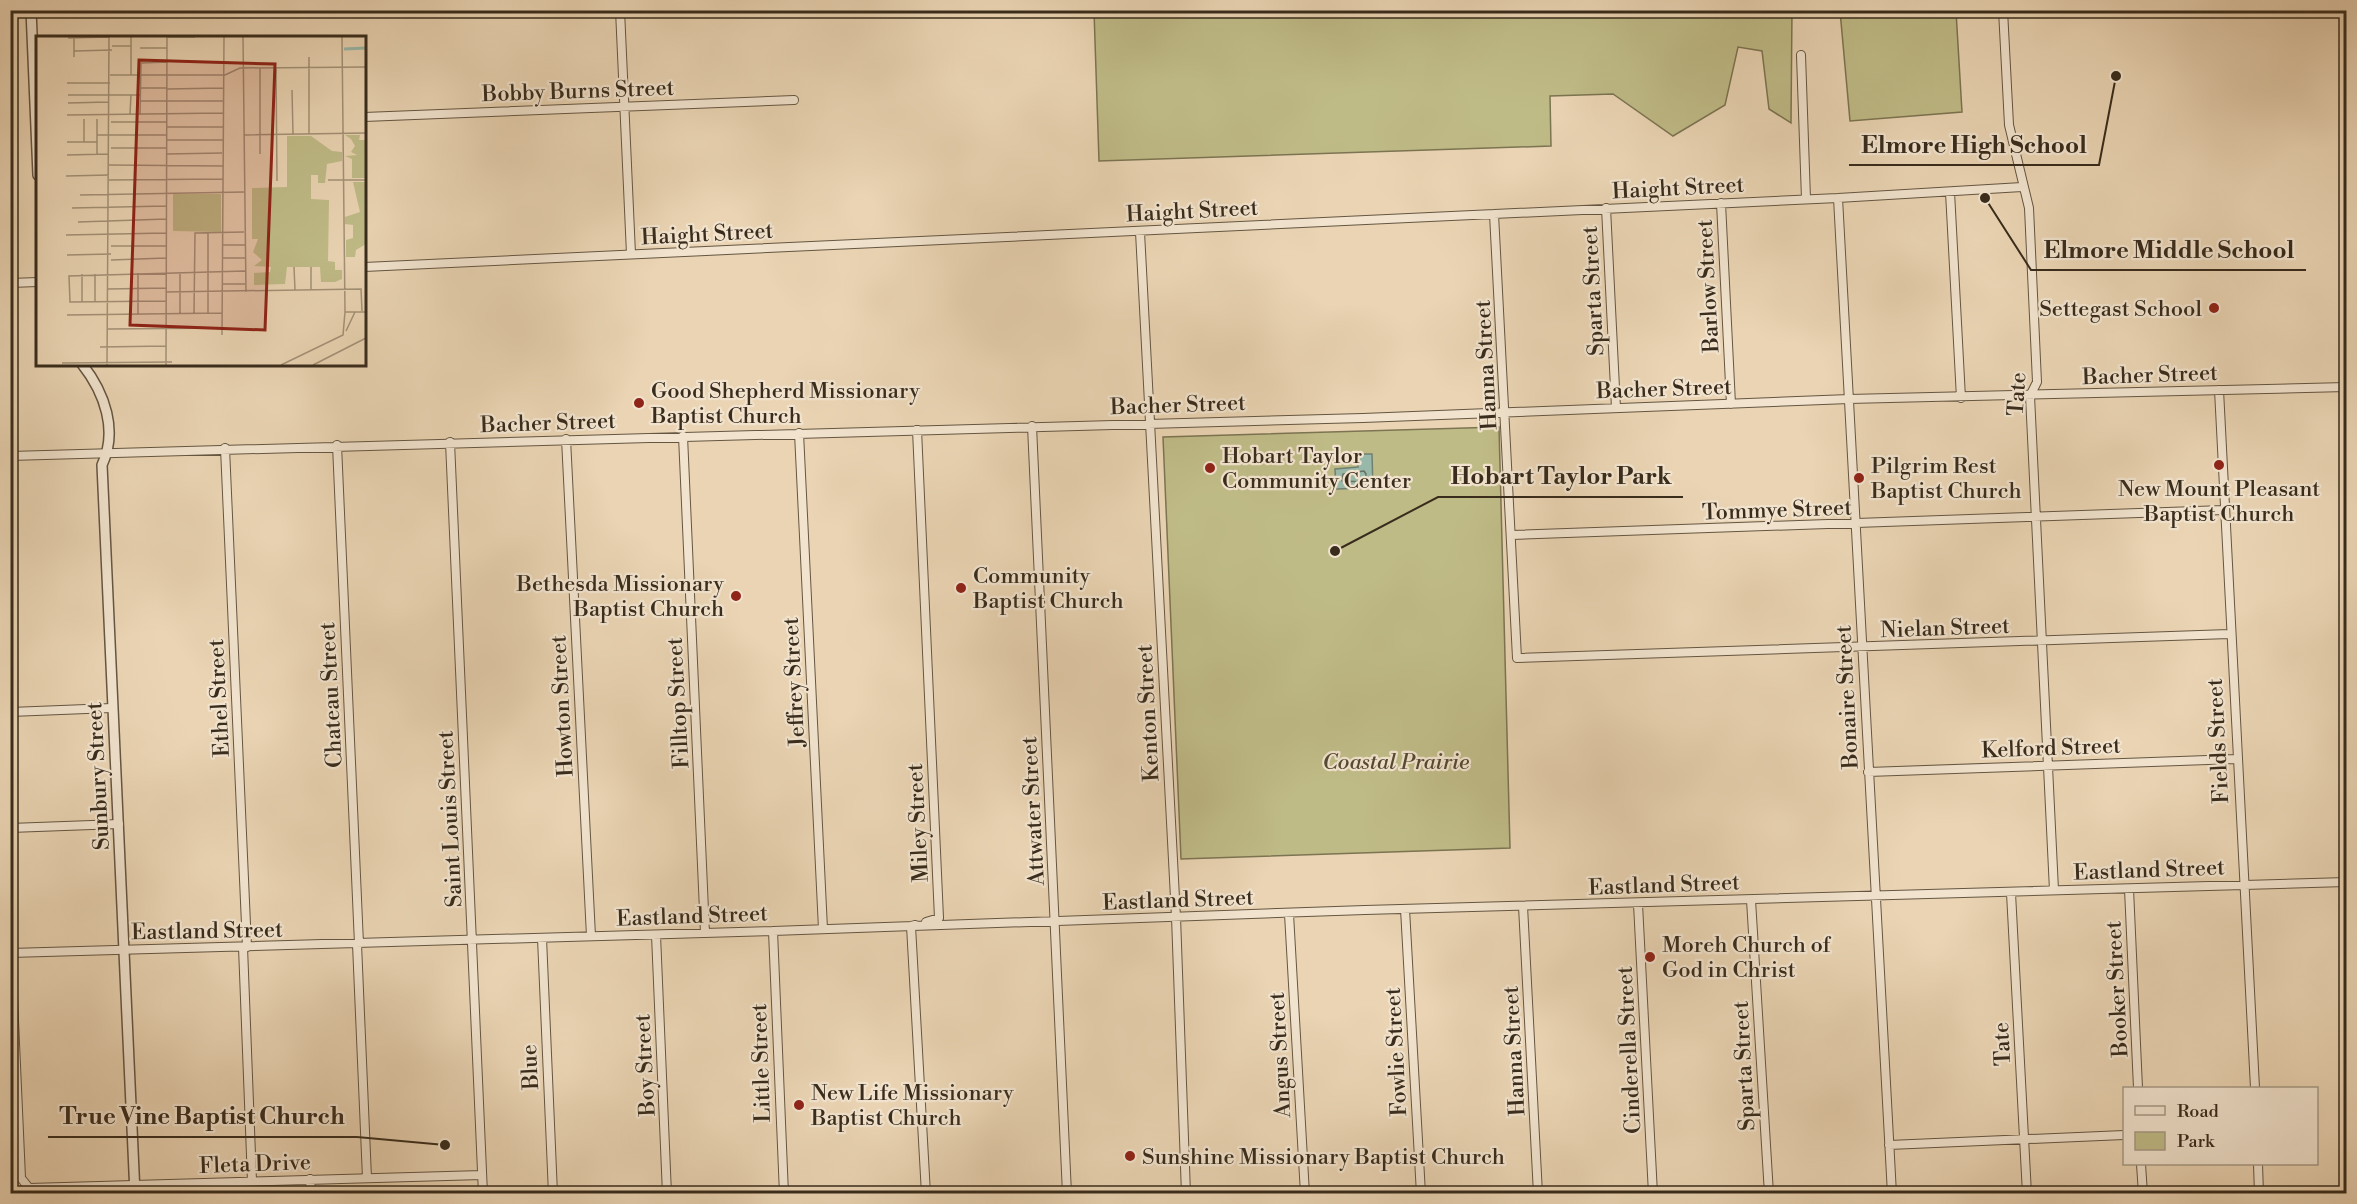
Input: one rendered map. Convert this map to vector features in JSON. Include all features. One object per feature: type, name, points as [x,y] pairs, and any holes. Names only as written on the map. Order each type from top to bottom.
[{"type":"street","points":[[31,10],[36,112]]},
{"type":"street","points":[[620,10],[631,254]]},
{"type":"street","name":"Tate","points":[[2003,10],[2008,126],[2029,208],[2037,382],[2030,396],[2054,890]]},
{"type":"street","points":[[1801,55],[1806,199]]},
{"type":"street","name":"Bobby Burns Street","points":[[366,117],[794,100]]},
{"type":"street","name":"Haight Street","points":[[366,267],[1140,232],[2022,187]]},
{"type":"street","points":[[1950,192],[1961,398]]},
{"type":"street","name":"Bonaire Street","points":[[1838,198],[1892,1194]]},
{"type":"street","name":"Barlow Street","points":[[1720,203],[1731,404]]},
{"type":"street","name":"Sparta Street","points":[[1606,208],[1616,408]]},
{"type":"street","name":"Hanna Street","points":[[1494,214],[1517,658]]},
{"type":"street","name":"Kenton Street","points":[[1140,232],[1176,917],[1186,1194]]},
{"type":"street","points":[[10,283],[36,282]]},
{"type":"street","name":"Sunbury Street","points":[[83,366],[104,397],[111,440],[102,465],[135,1190]]},
{"type":"street","name":"Bacher Street","points":[[10,456],[1506,412],[1849,399],[2346,387]]},
{"type":"street","name":"Fields Street","points":[[2219,390],[2229,634],[2255,1087]]},
{"type":"street","name":"Attwater Street","points":[[1032,426],[1067,1194]]},
{"type":"street","name":"Miley Street","points":[[911,926],[939,918],[917,430]]},
{"type":"street","name":"Jeffrey Street","points":[[799,433],[823,929]]},
{"type":"street","name":"Filltop Street","points":[[683,436],[705,933]]},
{"type":"street","name":"Howton Street","points":[[566,439],[591,936]]},
{"type":"street","name":"Saint Louis Street","points":[[450,442],[483,1194]]},
{"type":"street","name":"Chateau Street","points":[[338,445],[368,1178]]},
{"type":"street","name":"Ethel Street","points":[[225,448],[252,1181]]},
{"type":"street","name":"Tommye Street","points":[[1512,535],[1855,525],[2224,510]]},
{"type":"street","name":"Nielan Street","points":[[1517,658],[2229,634]]},
{"type":"street","points":[[10,712],[112,708]]},
{"type":"street","name":"Kelford Street","points":[[1868,772],[2236,759]]},
{"type":"street","points":[[10,828],[119,824]]},
{"type":"street","name":"Eastland Street","points":[[11,953],[2346,882]]},
{"type":"street","name":"Booker Street","points":[[2129,889],[2138,1087]]},
{"type":"street","name":"Tate","points":[[2011,893],[2027,1194]]},
{"type":"street","name":"Sparta Street","points":[[1751,900],[1769,1194]]},
{"type":"street","name":"Cinderella Street","points":[[1638,904],[1653,1194]]},
{"type":"street","name":"Hanna Street","points":[[1523,906],[1538,1194]]},
{"type":"street","name":"Fowlie Street","points":[[1405,909],[1421,1194]]},
{"type":"street","name":"Angus Street","points":[[1289,914],[1305,1194]]},
{"type":"street","points":[[911,926],[927,1194]]},
{"type":"street","name":"Little Street","points":[[773,931],[784,1194]]},
{"type":"street","name":"Boy Street","points":[[656,935],[667,1194]]},
{"type":"street","name":"Blue","points":[[542,938],[553,1194]]},
{"type":"street","name":"Fleta Drive","points":[[11,953],[21,1178],[29,1188],[135,1190],[252,1181],[482,1175]]},
{"type":"street","points":[[1889,1145],[2123,1135]]},
{"type":"street","points":[[2141,1165],[2143,1194]]},
{"type":"street","points":[[2258,1165],[2259,1194]]},
{"type":"street","points":[[310,1179],[311,1194]]},
{"type":"green space","points":[[1094,11],[1792,11],[1791,123],[1769,109],[1762,51],[1738,47],[1725,105],[1673,136],[1613,94],[1550,96],[1551,146],[1099,161]]},
{"type":"green space","points":[[1840,11],[1956,11],[1962,112],[1850,121]]},
{"type":"green space","name":"Coastal Prairie","points":[[1499,427],[1510,848],[1181,859],[1163,437]]},
{"type":"water","points":[[1358,454],[1372,454],[1373,488],[1336,489],[1335,469],[1358,467]]},
{"type":"place","name":"Elmore High School","points":[[2116,76]]},
{"type":"place","name":"Elmore Middle School","points":[[1985,198]]},
{"type":"place","name":"Settegast School","points":[[2214,308]]},
{"type":"place","name":"Good Shepherd Missionary Baptist Church","points":[[639,403]]},
{"type":"place","name":"New Mount Pleasant Baptist Church","points":[[2219,465]]},
{"type":"place","name":"Hobart Taylor Community Center","points":[[1210,468]]},
{"type":"place","name":"Pilgrim Rest Baptist Church","points":[[1859,478]]},
{"type":"place","name":"Hobart Taylor Park","points":[[1335,551]]},
{"type":"place","name":"Community Baptist Church","points":[[961,588]]},
{"type":"place","name":"Bethesda Missionary Baptist Church","points":[[736,596]]},
{"type":"place","name":"Moreh Church of God in Christ","points":[[1650,957]]},
{"type":"place","name":"New Life Missionary Baptist Church","points":[[799,1105]]},
{"type":"place","name":"True Vine Baptist Church","points":[[445,1145]]},
{"type":"place","name":"Sunshine Missionary Baptist Church","points":[[1130,1156]]}]
